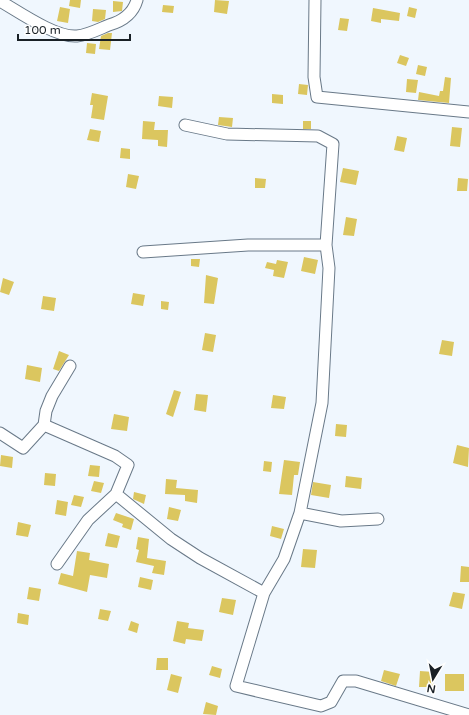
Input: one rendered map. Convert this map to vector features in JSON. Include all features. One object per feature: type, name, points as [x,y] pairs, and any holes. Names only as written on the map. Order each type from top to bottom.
[{"type":"street","points":[[0,1],[53,30],[65,35],[78,36],[112,24],[126,17],[134,9],[137,0]]},
{"type":"street","points":[[315,0],[314,77],[318,97],[469,112]]},
{"type":"street","points":[[185,125],[227,134],[318,136],[333,144],[326,245],[329,268],[322,403],[300,514],[284,559],[264,593],[236,686],[321,706],[331,702],[343,681],[356,681],[469,715]]},
{"type":"street","points":[[143,252],[248,246],[326,245]]},
{"type":"street","points":[[0,433],[23,448],[44,425],[46,411],[52,396],[70,366]]},
{"type":"street","points":[[44,425],[115,456],[128,465],[116,494],[88,520],[57,564]]},
{"type":"street","points":[[116,494],[170,539],[264,593]]},
{"type":"street","points":[[300,514],[341,521],[378,519]]},
{"type":"building","points":[[70,0],[81,0],[80,8],[69,6]]},
{"type":"building","points":[[215,0],[229,1],[227,14],[214,12]]},
{"type":"building","points":[[113,1],[123,2],[122,11],[113,12]]},
{"type":"building","points":[[163,5],[174,6],[173,13],[162,12]]},
{"type":"building","points":[[60,7],[70,9],[68,23],[57,21]]},
{"type":"building","points":[[409,7],[417,9],[415,18],[407,16]]},
{"type":"building","points":[[373,8],[400,13],[399,21],[381,19],[381,23],[371,21]]},
{"type":"building","points":[[93,9],[106,10],[105,19],[98,22],[92,21]]},
{"type":"building","points":[[340,18],[349,19],[347,31],[338,30]]},
{"type":"building","points":[[112,33],[110,50],[99,49],[101,36]]},
{"type":"building","points":[[87,43],[96,44],[95,54],[86,53]]},
{"type":"building","points":[[400,55],[409,58],[406,66],[397,63]]},
{"type":"building","points":[[418,65],[427,67],[425,76],[416,74]]},
{"type":"building","points":[[445,77],[451,78],[449,103],[418,100],[419,92],[439,96],[440,91],[443,91]]},
{"type":"building","points":[[407,79],[418,80],[416,93],[406,92]]},
{"type":"building","points":[[299,84],[308,85],[307,95],[298,94]]},
{"type":"building","points":[[92,93],[108,96],[104,120],[91,118],[93,105],[90,105]]},
{"type":"building","points":[[272,94],[283,95],[283,104],[272,103]]},
{"type":"building","points":[[159,96],[173,97],[172,108],[158,106]]},
{"type":"building","points":[[219,117],[233,118],[232,127],[218,125]]},
{"type":"building","points":[[143,121],[155,122],[154,130],[168,130],[167,147],[158,146],[158,140],[142,139]]},
{"type":"building","points":[[303,121],[311,121],[311,129],[303,129]]},
{"type":"building","points":[[452,127],[462,128],[460,147],[450,146]]},
{"type":"building","points":[[90,129],[101,131],[99,142],[87,140]]},
{"type":"building","points":[[397,136],[407,138],[404,152],[394,150]]},
{"type":"building","points":[[121,148],[130,149],[130,159],[120,158]]},
{"type":"building","points":[[343,168],[359,171],[356,185],[340,182]]},
{"type":"building","points":[[128,174],[139,176],[136,189],[126,187]]},
{"type":"building","points":[[255,178],[266,179],[265,188],[255,188]]},
{"type":"building","points":[[458,178],[468,179],[467,191],[457,191]]},
{"type":"building","points":[[346,217],[357,219],[354,236],[343,235]]},
{"type":"building","points":[[304,257],[318,260],[315,274],[301,271]]},
{"type":"building","points":[[191,259],[200,259],[199,267],[191,266]]},
{"type":"building","points":[[277,260],[288,262],[284,278],[273,276],[274,270],[265,268],[267,262],[276,264]]},
{"type":"building","points":[[206,275],[218,278],[214,304],[204,303]]},
{"type":"building","points":[[3,278],[14,282],[9,295],[0,292]]},
{"type":"building","points":[[133,293],[145,295],[143,306],[131,304]]},
{"type":"building","points":[[43,296],[56,298],[54,311],[41,309]]},
{"type":"building","points":[[161,301],[169,302],[168,310],[161,309]]},
{"type":"building","points":[[205,333],[216,335],[213,352],[202,350]]},
{"type":"building","points":[[442,340],[454,342],[452,356],[439,354]]},
{"type":"building","points":[[59,351],[69,355],[59,371],[53,369]]},
{"type":"building","points":[[27,365],[42,368],[40,382],[25,379]]},
{"type":"building","points":[[174,390],[181,392],[173,417],[166,414]]},
{"type":"building","points":[[196,394],[208,395],[206,412],[194,410]]},
{"type":"building","points":[[273,395],[286,397],[284,409],[271,408]]},
{"type":"building","points":[[114,414],[129,417],[127,431],[111,429]]},
{"type":"building","points":[[336,424],[347,425],[346,437],[335,436]]},
{"type":"building","points":[[457,445],[469,448],[468,467],[453,463]]},
{"type":"building","points":[[1,455],[13,457],[12,468],[0,466]]},
{"type":"building","points":[[284,460],[300,462],[298,475],[294,475],[292,495],[279,494]]},
{"type":"building","points":[[264,461],[272,462],[271,472],[263,471]]},
{"type":"building","points":[[90,465],[100,466],[99,477],[88,476]]},
{"type":"building","points":[[45,473],[56,474],[55,486],[44,485]]},
{"type":"building","points":[[346,476],[362,478],[361,489],[345,487]]},
{"type":"building","points":[[166,479],[177,480],[176,488],[198,490],[197,503],[185,501],[185,495],[165,494]]},
{"type":"building","points":[[94,481],[104,483],[101,493],[91,491]]},
{"type":"building","points":[[313,482],[331,485],[329,498],[311,495]]},
{"type":"building","points":[[134,492],[146,495],[144,504],[133,499]]},
{"type":"building","points":[[74,495],[84,497],[81,507],[71,505]]},
{"type":"building","points":[[57,500],[68,502],[66,516],[55,514]]},
{"type":"building","points":[[169,507],[181,510],[178,521],[167,519]]},
{"type":"building","points":[[116,513],[134,519],[131,530],[122,527],[123,524],[113,520]]},
{"type":"building","points":[[18,522],[31,525],[28,537],[16,535]]},
{"type":"building","points":[[272,526],[284,529],[281,539],[270,536]]},
{"type":"building","points":[[108,533],[120,536],[117,548],[105,546]]},
{"type":"building","points":[[138,537],[149,539],[147,558],[166,561],[164,575],[152,573],[154,566],[136,562],[139,550],[136,549]]},
{"type":"building","points":[[303,549],[317,550],[315,568],[301,567]]},
{"type":"building","points":[[77,551],[90,553],[89,560],[109,564],[107,578],[90,575],[87,592],[58,584],[61,573],[73,576]]},
{"type":"building","points":[[461,566],[469,567],[469,582],[460,582]]},
{"type":"building","points":[[140,577],[153,580],[151,590],[138,587]]},
{"type":"building","points":[[29,587],[41,589],[39,601],[27,599]]},
{"type":"building","points":[[453,592],[465,594],[462,609],[449,606]]},
{"type":"building","points":[[222,598],[236,600],[233,615],[219,612]]},
{"type":"building","points":[[100,609],[111,611],[108,621],[98,619]]},
{"type":"building","points":[[18,613],[29,615],[28,625],[17,623]]},
{"type":"building","points":[[131,621],[139,624],[137,633],[128,630]]},
{"type":"building","points":[[177,621],[189,623],[188,628],[204,630],[202,641],[186,639],[185,644],[173,641]]},
{"type":"building","points":[[157,658],[168,658],[168,670],[156,670]]},
{"type":"building","points":[[212,666],[222,669],[220,678],[209,675]]},
{"type":"building","points":[[384,670],[400,674],[396,686],[381,681]]},
{"type":"building","points":[[420,671],[434,672],[433,687],[419,687]]},
{"type":"building","points":[[171,674],[182,677],[178,693],[167,690]]},
{"type":"building","points":[[445,674],[464,674],[464,691],[445,691]]},
{"type":"building","points":[[206,702],[218,706],[216,715],[203,714]]}]
